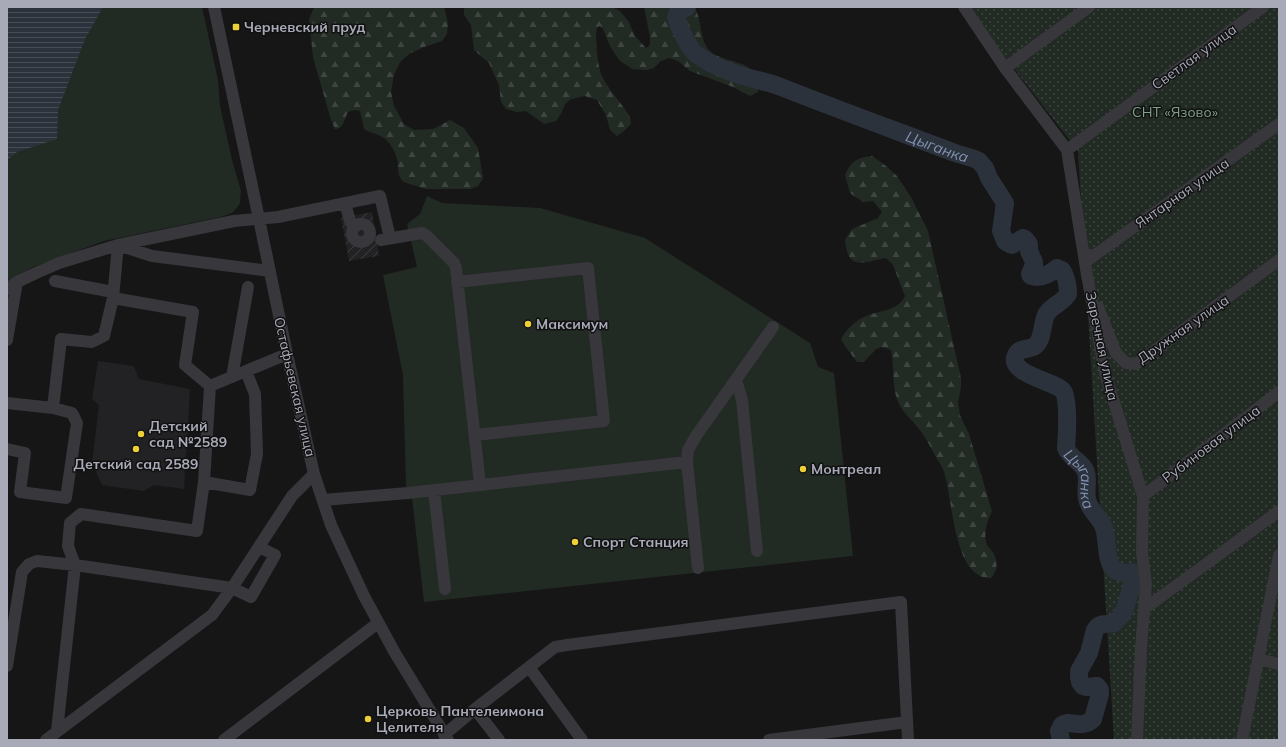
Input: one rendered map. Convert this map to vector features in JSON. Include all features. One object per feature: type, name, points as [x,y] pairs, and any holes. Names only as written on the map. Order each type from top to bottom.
[{"type":"street","name":"Остафьевская улица","points":[[214,7],[286,354],[314,474],[331,525],[345,557],[378,623],[446,737]]},
{"type":"street","name":"Заречная улица","points":[[964,7],[1005,68],[1067,150],[1087,275],[1105,373],[1143,496],[1142,553],[1146,584],[1141,648],[1137,740]]},
{"type":"street","points":[[1005,68],[1089,7]]},
{"type":"street","name":"Светлая улица","points":[[1067,150],[1263,7]]},
{"type":"street","name":"Янтарная улица","points":[[1085,262],[1279,124]]},
{"type":"street","points":[[7,289],[17,282],[59,263],[118,245],[234,221],[278,217],[380,196],[385,239],[419,232],[426,235],[454,263],[456,268],[480,484]]},
{"type":"street","points":[[346,203],[350,221],[355,227]]},
{"type":"street","points":[[118,245],[152,256],[270,271]]},
{"type":"street","points":[[52,408],[61,339],[92,342],[104,336],[113,295],[118,245]]},
{"type":"street","name":"Дружная улица","points":[[1087,275],[1116,354],[1126,364],[1136,364],[1279,260]]},
{"type":"street","points":[[457,282],[588,268],[589,276],[604,421],[475,435]]},
{"type":"street","points":[[55,281],[192,312],[185,365],[210,386]]},
{"type":"street","points":[[7,340],[17,282]]},
{"type":"street","points":[[232,377],[248,287]]},
{"type":"street","points":[[698,568],[686,462],[688,450],[696,436],[773,327]]},
{"type":"street","points":[[210,386],[286,354]]},
{"type":"street","points":[[204,482],[250,490],[256,454],[256,394],[246,371]]},
{"type":"street","points":[[736,380],[742,400],[757,551]]},
{"type":"street","points":[[57,731],[75,565],[68,546],[70,523],[81,514],[198,531],[204,482],[210,386]]},
{"type":"street","name":"Рубиновая улица","points":[[1143,496],[1279,392]]},
{"type":"street","points":[[7,402],[52,408],[72,413],[77,423],[66,498],[20,492],[24,453],[7,449]]},
{"type":"street","points":[[323,500],[434,490],[686,462]]},
{"type":"street","points":[[46,740],[212,615],[232,588],[292,496],[314,474]]},
{"type":"street","points":[[434,490],[445,589]]},
{"type":"street","points":[[1144,609],[1279,511]]},
{"type":"street","points":[[7,666],[22,572],[29,564],[37,561],[75,565],[232,588],[251,597],[276,555],[259,547]]},
{"type":"street","points":[[1242,740],[1279,555]]},
{"type":"street","points":[[446,737],[475,709],[556,647],[901,602],[908,740]]},
{"type":"street","points":[[224,740],[378,623]]},
{"type":"street","points":[[1258,659],[1279,664]]},
{"type":"street","points":[[529,667],[582,740]]},
{"type":"street","points":[[475,709],[499,740]]},
{"type":"street","points":[[769,740],[908,722]]},
{"type":"shaded area","points":[[7,7],[103,7],[85,39],[58,110],[57,139],[17,152],[7,160]]},
{"type":"shaded area","points":[[372,212],[379,256],[349,261],[341,218]]},
{"type":"shaded area","name":"Детский сад №2589","points":[[98,361],[134,366],[139,379],[190,389],[184,489],[154,485],[144,491],[102,485],[92,463],[99,405],[92,399]]},
{"type":"green space","points":[[7,7],[202,7],[218,80],[220,106],[232,160],[241,191],[240,203],[236,209],[232,213],[221,217],[104,241],[33,267],[7,281]]},
{"type":"green space","points":[[314,7],[444,7],[448,23],[447,34],[442,41],[409,54],[400,62],[394,75],[391,92],[394,106],[404,124],[414,130],[433,129],[450,120],[464,128],[478,148],[483,178],[478,186],[470,189],[425,189],[404,182],[401,180],[397,159],[389,142],[382,137],[364,129],[360,111],[355,110],[348,112],[342,125],[338,129],[335,129],[313,57],[309,20]]},
{"type":"green space","points":[[466,7],[612,7],[620,11],[629,22],[634,35],[646,48],[650,45],[650,37],[644,7],[694,7],[697,12],[702,36],[709,50],[718,56],[744,65],[755,72],[758,92],[750,96],[733,87],[690,71],[678,61],[669,58],[661,61],[654,68],[647,70],[632,69],[619,60],[600,26],[597,27],[596,38],[600,71],[608,87],[630,117],[631,124],[617,136],[610,130],[606,115],[597,100],[585,96],[571,99],[565,104],[556,121],[544,124],[526,111],[517,112],[506,109],[501,102],[499,85],[489,63],[474,50],[471,25],[464,15],[464,9]]},
{"type":"green space","name":"СНТ «Язово»","points":[[966,7],[1279,7],[1279,740],[1114,740],[1078,151]]},
{"type":"green space","points":[[872,156],[897,176],[911,197],[928,231],[961,378],[958,402],[960,415],[969,434],[992,511],[987,523],[985,536],[987,545],[993,552],[996,559],[996,569],[991,578],[978,575],[969,566],[962,552],[957,536],[943,469],[918,427],[902,410],[899,404],[894,385],[891,350],[882,347],[876,349],[864,362],[857,362],[841,339],[857,321],[869,315],[893,308],[902,301],[905,296],[893,265],[886,258],[864,262],[853,261],[849,257],[847,250],[845,240],[852,229],[878,218],[882,212],[873,201],[863,202],[850,193],[845,175],[853,163],[859,159]]},
{"type":"green space","points":[[427,196],[442,203],[540,208],[645,238],[810,343],[818,367],[834,373],[853,556],[424,602],[412,498],[408,498],[406,486],[403,375],[383,275],[417,267],[407,224],[420,214]]},
{"type":"waterway","name":"Цыганка","points":[[687,7],[678,12],[676,17],[679,25],[693,51],[709,62],[729,71],[775,85],[979,161],[985,168],[989,178],[1005,203],[1001,231],[1005,241],[1012,245],[1023,238],[1029,244],[1029,251],[1034,262],[1030,274],[1031,276],[1038,277],[1045,275],[1057,268],[1062,270],[1064,273],[1067,282],[1068,294],[1046,315],[1038,343],[1033,347],[1018,352],[1015,362],[1018,367],[1025,372],[1058,387],[1063,391],[1067,410],[1066,448],[1070,455],[1082,465],[1086,472],[1086,491],[1089,506],[1101,521],[1104,528],[1107,551],[1111,565],[1115,570],[1122,573],[1132,572],[1135,575],[1122,615],[1114,623],[1097,627],[1089,653],[1079,671],[1080,682],[1083,686],[1097,686],[1100,690],[1093,719],[1084,724],[1065,723],[1059,731],[1061,740]]},
{"type":"place","name":"Черневский пруд","points":[[236,27]]},
{"type":"place","name":"Максимум","points":[[528,324]]},
{"type":"place","name":"Детский сад №2589","points":[[141,434]]},
{"type":"place","name":"Детский сад 2589","points":[[136,449]]},
{"type":"place","name":"Монтреал","points":[[803,469]]},
{"type":"place","name":"Спорт Станция","points":[[575,542]]},
{"type":"place","name":"Церковь Пантелеимона Целителя","points":[[368,719]]}]
